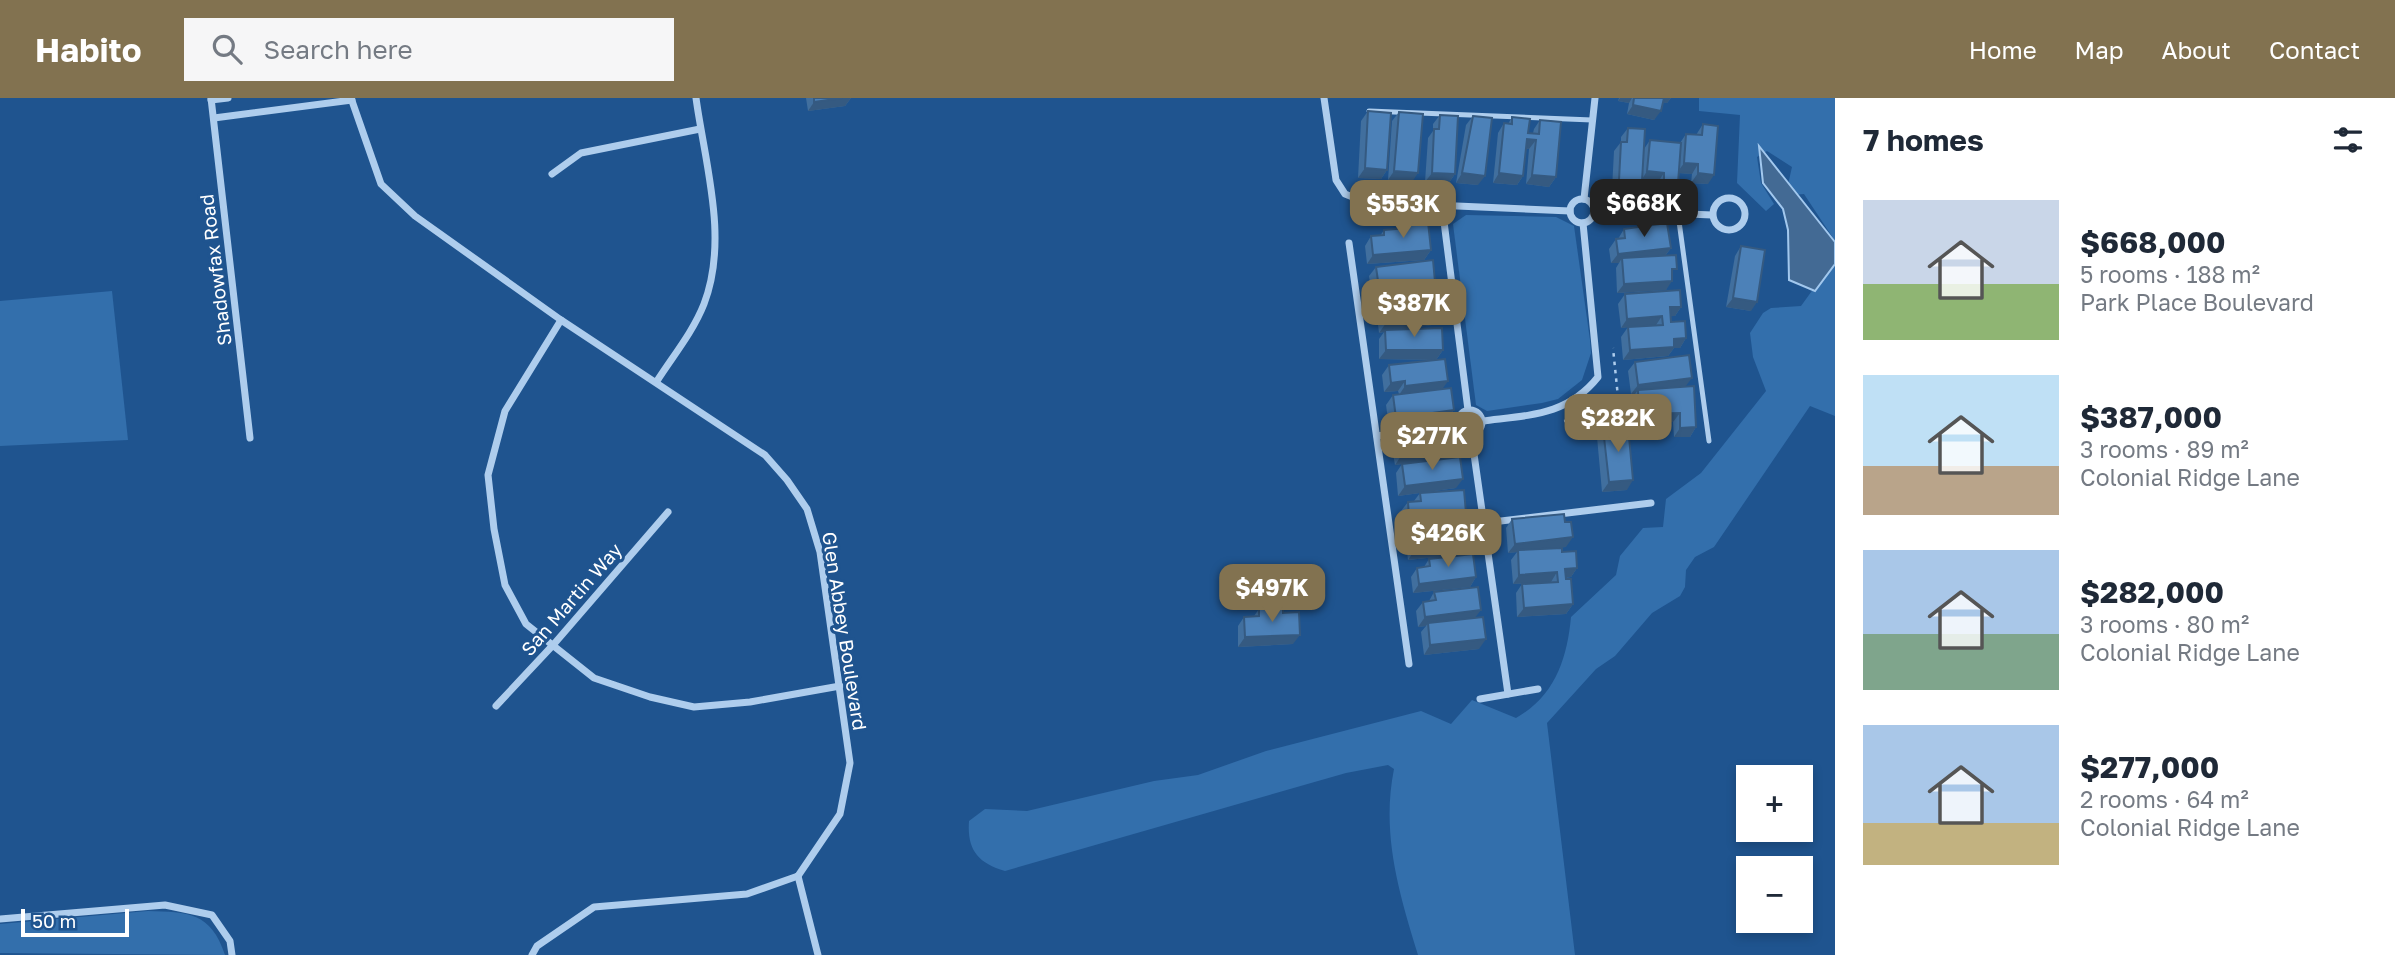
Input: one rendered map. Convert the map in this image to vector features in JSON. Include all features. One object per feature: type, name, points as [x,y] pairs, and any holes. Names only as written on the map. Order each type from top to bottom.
[{"type":"street","points":[[211,99],[229,98]]},
{"type":"street","points":[[657,381],[695,322],[710,285],[714,264],[715,229],[696,98]]},
{"type":"street","points":[[1324,98],[1334,175],[1345,194],[1366,202],[1570,211]]},
{"type":"street","points":[[1584,199],[1595,98]]},
{"type":"street","name":"Shadowfax Road","points":[[211,99],[250,438]]},
{"type":"street","points":[[214,118],[352,99]]},
{"type":"street","name":"Glen Abbey Boulevard","points":[[352,99],[382,184],[415,216],[561,320],[657,381],[765,455],[807,509],[820,552],[850,763],[846,797],[840,814],[798,876]]},
{"type":"street","points":[[552,174],[581,153],[701,129]]},
{"type":"street","points":[[1728,198],[1743,205],[1745,216],[1740,226],[1730,231],[1720,228],[1712,215],[1719,201],[1728,198]]},
{"type":"street","points":[[1570,211],[1575,201],[1584,199],[1592,204],[1595,211]]},
{"type":"street","points":[[1442,206],[1468,410]]},
{"type":"street","points":[[1570,211],[1576,221],[1583,223],[1590,220],[1595,211]]},
{"type":"street","points":[[1595,211],[1712,215]]},
{"type":"street","points":[[1482,421],[1541,413],[1568,405],[1584,395],[1598,377],[1583,223]]},
{"type":"street","points":[[1349,243],[1409,664]]},
{"type":"street","points":[[561,320],[505,411],[488,475],[494,529],[505,584],[526,624],[593,678],[650,697],[694,707],[751,702],[840,686]]},
{"type":"street","points":[[1468,410],[1478,413],[1482,421],[1479,430],[1471,433],[1463,432],[1458,425],[1460,414],[1468,410]]},
{"type":"street","points":[[1377,436],[1458,425]]},
{"type":"street","points":[[1471,433],[1508,694]]},
{"type":"street","points":[[1484,523],[1651,503]]},
{"type":"street","name":"San Martin Way","points":[[496,706],[554,645],[668,512]]},
{"type":"street","points":[[1480,699],[1538,689]]},
{"type":"street","points":[[532,955],[537,946],[594,906],[747,894],[798,876],[818,955]]},
{"type":"street","points":[[0,919],[165,905],[212,915],[230,941],[232,955]]},
{"type":"lane","points":[[1369,111],[1592,120]]},
{"type":"lane","points":[[1678,214],[1709,441]]},
{"type":"path","points":[[1564,421],[1615,415],[1619,407],[1613,348]]},
{"type":"shaded area","points":[[1699,98],[1835,98],[1835,241],[1804,194],[1792,195],[1787,189],[1792,167],[1767,151],[1757,157],[1761,183],[1774,204],[1766,211],[1737,183],[1740,115],[1699,111]]},
{"type":"shaded area","points":[[1759,146],[1835,242],[1835,264],[1815,291],[1789,280],[1788,230],[1783,209],[1763,183]]},
{"type":"shaded area","points":[[1466,215],[1556,217],[1574,226],[1591,353],[1582,380],[1558,399],[1487,411],[1476,405],[1453,224]]},
{"type":"shaded area","points":[[1835,259],[1835,416],[1810,406],[1714,547],[1695,557],[1686,570],[1685,587],[1680,596],[1652,613],[1615,656],[1596,669],[1547,723],[1575,955],[1418,955],[1394,863],[1390,817],[1394,769],[1388,765],[1346,773],[1005,871],[987,864],[976,854],[970,840],[969,821],[985,809],[1027,811],[1154,781],[1198,775],[1266,751],[1421,711],[1451,724],[1472,700],[1516,718],[1529,709],[1540,699],[1557,675],[1566,647],[1571,617],[1616,575],[1620,556],[1643,528],[1663,527],[1666,499],[1701,473],[1766,391],[1753,357],[1750,333],[1763,313],[1771,308],[1801,306]]},
{"type":"shaded area","points":[[112,291],[128,440],[0,446],[0,301]]},
{"type":"shaded area","points":[[148,911],[186,914],[205,922],[213,930],[225,955],[0,953],[0,924]]},
{"type":"building","points":[[814,98],[842,98],[814,102]]},
{"type":"building","points":[[1634,98],[1664,98],[1661,111],[1633,105]]},
{"type":"building","points":[[1368,111],[1391,113],[1387,170],[1365,168]]},
{"type":"building","points":[[1399,112],[1423,114],[1418,173],[1394,171]]},
{"type":"building","points":[[1440,115],[1458,116],[1455,174],[1432,173],[1434,129],[1439,129]]},
{"type":"building","points":[[1473,116],[1492,118],[1485,176],[1462,173]]},
{"type":"building","points":[[1512,117],[1530,119],[1528,133],[1539,134],[1540,120],[1561,122],[1556,177],[1532,175],[1536,140],[1527,139],[1523,176],[1499,173],[1504,123],[1512,124]]},
{"type":"building","points":[[1703,124],[1718,126],[1714,175],[1698,173],[1698,164],[1684,163],[1686,134],[1702,135]]},
{"type":"building","points":[[1628,128],[1645,129],[1642,181],[1619,180],[1621,142],[1627,142]]},
{"type":"building","points":[[1650,140],[1681,143],[1678,183],[1664,181],[1664,173],[1647,171]]},
{"type":"building","points":[[1428,222],[1431,250],[1373,255],[1371,236],[1384,235],[1384,230],[1407,228],[1407,224]]},
{"type":"building","points":[[1667,223],[1671,248],[1618,254],[1616,239],[1625,238],[1624,229]]},
{"type":"building","points":[[1741,246],[1765,250],[1757,302],[1733,298]]},
{"type":"building","points":[[1676,255],[1677,269],[1672,269],[1672,281],[1624,284],[1622,258]]},
{"type":"building","points":[[1433,260],[1435,282],[1379,288],[1376,267]]},
{"type":"building","points":[[1680,290],[1681,307],[1670,307],[1671,322],[1685,321],[1686,338],[1674,339],[1674,347],[1630,350],[1628,327],[1663,325],[1662,316],[1627,319],[1625,294]]},
{"type":"building","points":[[1435,291],[1439,315],[1386,323],[1383,306],[1399,304],[1398,297]]},
{"type":"building","points":[[1442,328],[1443,350],[1386,350],[1385,330]]},
{"type":"building","points":[[1689,355],[1692,378],[1638,385],[1635,362]]},
{"type":"building","points":[[1445,359],[1448,381],[1405,386],[1405,381],[1391,383],[1389,365]]},
{"type":"building","points":[[1694,386],[1696,427],[1680,428],[1680,413],[1639,414],[1638,390]]},
{"type":"building","points":[[1451,388],[1454,410],[1396,418],[1393,395]]},
{"type":"building","points":[[1451,426],[1454,449],[1401,456],[1398,433]]},
{"type":"building","points":[[1628,426],[1633,480],[1609,482],[1603,428]]},
{"type":"building","points":[[1460,457],[1463,479],[1405,486],[1402,464]]},
{"type":"building","points":[[1464,490],[1466,513],[1409,517],[1408,502],[1421,501],[1420,493]]},
{"type":"building","points":[[1564,514],[1565,522],[1571,522],[1573,537],[1515,544],[1512,519]]},
{"type":"building","points":[[1469,522],[1471,545],[1414,551],[1413,534],[1426,533],[1425,527]]},
{"type":"building","points":[[1562,548],[1562,552],[1576,551],[1577,568],[1565,569],[1566,579],[1571,579],[1573,604],[1524,608],[1522,584],[1558,582],[1557,572],[1519,575],[1518,550]]},
{"type":"building","points":[[1473,554],[1476,577],[1419,584],[1417,568],[1430,566],[1429,559]]},
{"type":"building","points":[[1478,587],[1481,610],[1425,617],[1423,602],[1436,600],[1434,592]]},
{"type":"building","points":[[1283,608],[1283,613],[1299,612],[1300,635],[1245,637],[1244,617],[1259,616],[1259,609]]},
{"type":"building","points":[[1483,617],[1486,639],[1430,645],[1428,623]]}]
